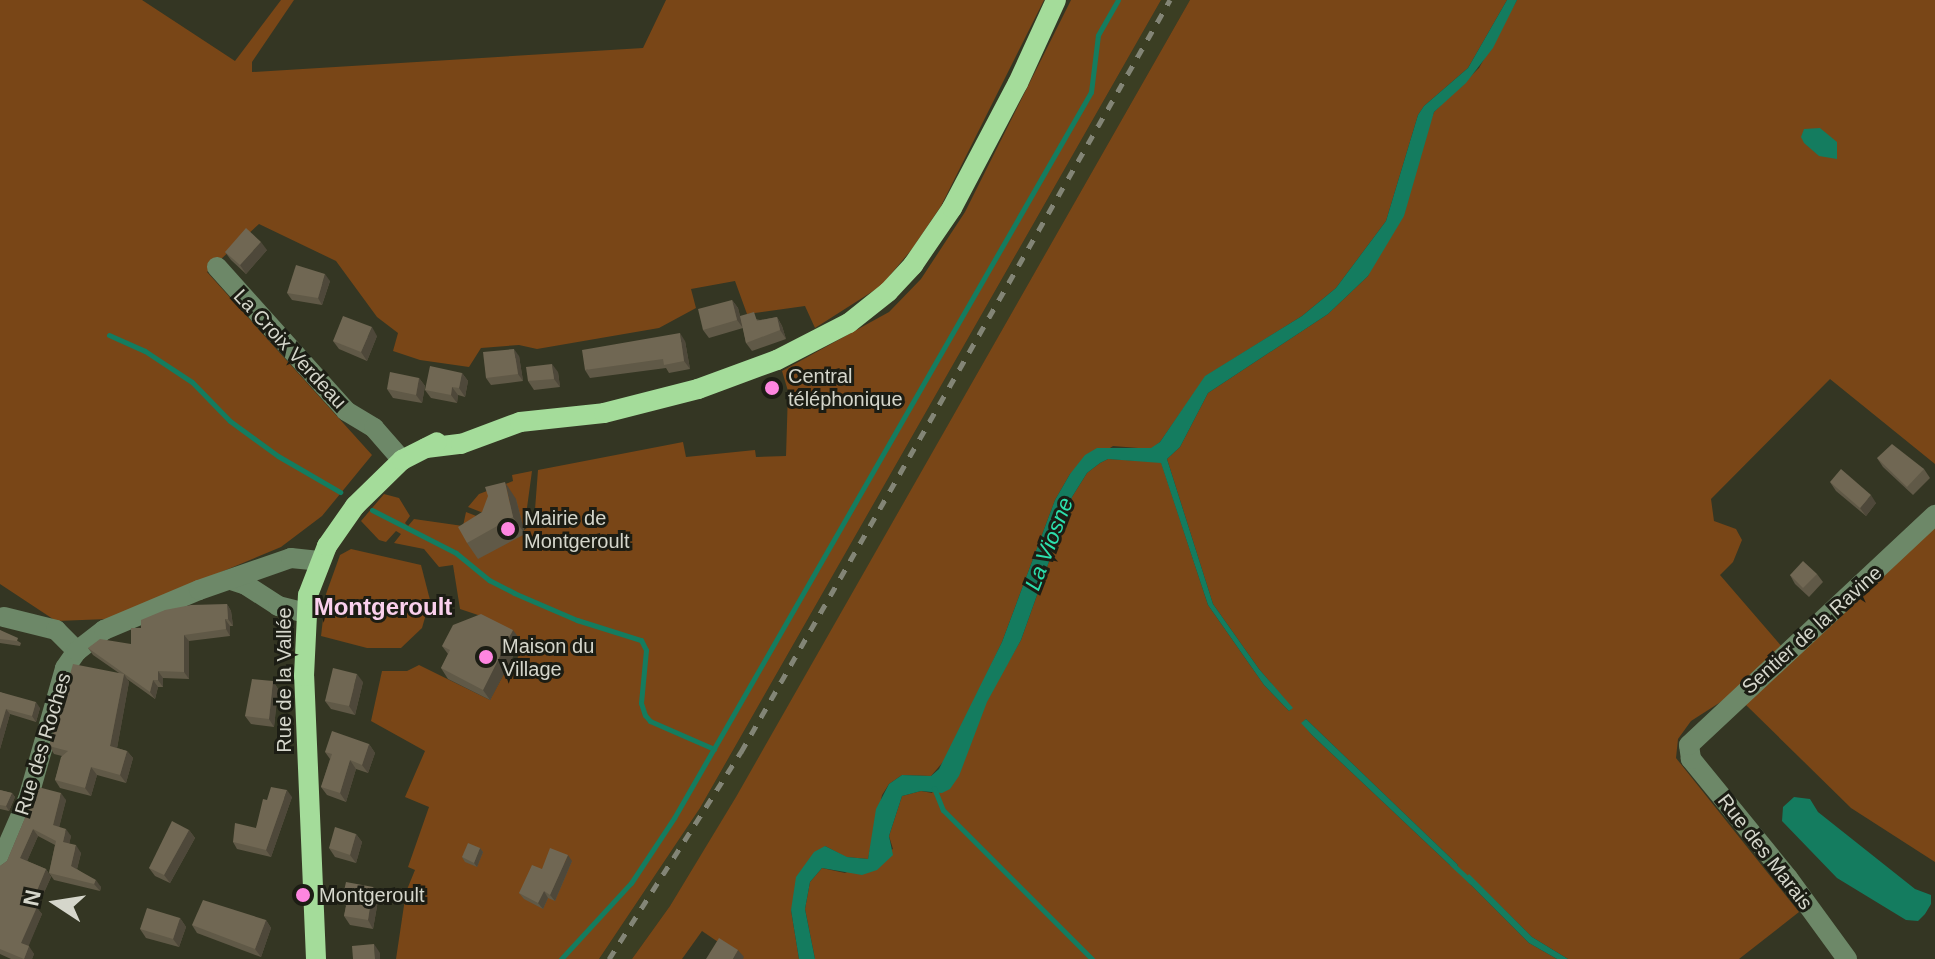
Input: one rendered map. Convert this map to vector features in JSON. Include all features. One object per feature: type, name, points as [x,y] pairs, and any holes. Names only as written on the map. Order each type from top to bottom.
[{"type":"main road","name":"Rue de la Vallée","points":[[316,959],[304,676],[306,613],[319,561],[355,506],[402,460],[426,448],[461,444],[506,426],[604,413],[707,386],[777,360],[849,323],[888,292],[913,265],[952,208],[1018,83],[1056,0]]},
{"type":"street","name":"La Croix Verdeau","points":[[217,267],[346,411],[374,428],[402,460]]},
{"type":"street","name":"Sentier de la Ravine","points":[[1689,745],[1935,515]]},
{"type":"street","name":"Rue des Roches","points":[[0,863],[28,799],[65,668],[77,651],[104,630],[231,580],[291,558],[319,561]]},
{"type":"street","points":[[231,580],[278,606],[306,613]]},
{"type":"street","points":[[4,617],[56,630],[77,651]]},
{"type":"street","name":"Rue des Marais","points":[[1689,745],[1691,759],[1788,878],[1847,959]]},
{"type":"shaded area","points":[[0,0],[142,0],[235,61],[281,0],[294,0],[252,62],[252,72],[643,48],[666,0],[1044,0],[941,206],[912,249],[881,286],[815,328],[805,306],[747,314],[735,281],[691,289],[696,308],[659,328],[537,349],[519,345],[481,348],[469,367],[420,360],[393,351],[398,333],[377,317],[336,261],[259,224],[207,272],[372,455],[322,516],[281,547],[108,619],[56,621],[0,584]]},
{"type":"shaded area","points":[[1071,0],[1161,0],[700,808],[599,959],[396,959],[406,892],[415,870],[408,867],[429,807],[405,797],[425,751],[371,721],[382,671],[407,671],[419,665],[490,700],[506,670],[511,671],[525,643],[481,616],[460,609],[453,565],[439,567],[424,549],[394,543],[401,534],[396,531],[386,542],[379,540],[361,521],[384,494],[399,498],[410,516],[405,523],[408,526],[414,519],[463,526],[466,512],[484,519],[486,514],[468,507],[479,494],[513,481],[512,475],[532,471],[524,530],[534,523],[538,470],[683,442],[686,457],[755,450],[756,457],[786,456],[788,391],[782,371],[889,312],[921,279],[965,212]]},
{"type":"shaded area","points":[[1161,0],[1190,0],[736,798],[670,906],[632,959],[599,959],[700,808]]},
{"type":"shaded area","points":[[1190,0],[1507,0],[1468,68],[1424,106],[1418,115],[1386,221],[1336,288],[1302,316],[1206,376],[1160,442],[1151,449],[1113,446],[1070,474],[1055,500],[1002,642],[948,756],[931,776],[902,775],[889,784],[882,795],[868,859],[846,857],[825,846],[791,910],[799,959],[743,959],[702,931],[682,959],[632,959],[670,906],[736,797]]},
{"type":"shaded area","points":[[1517,0],[1935,0],[1935,464],[1830,379],[1711,499],[1714,521],[1736,529],[1742,540],[1733,562],[1720,575],[1783,648],[1730,696],[1691,721],[1678,739],[1676,758],[1799,912],[1739,959],[1568,959],[1532,937],[1469,875],[1465,879],[1529,943],[1557,959],[815,959],[805,909],[810,882],[822,868],[845,873],[893,849],[889,836],[902,796],[921,791],[932,793],[1021,640],[1072,497],[1087,473],[1100,463],[1108,459],[1161,462],[1208,605],[1264,685],[1289,711],[1292,708],[1259,669],[1213,604],[1167,459],[1180,447],[1208,393],[1328,314],[1368,276],[1434,112],[1479,68]],"holes":[[[1306,719],[1458,865],[1454,869],[1302,723]]]},
{"type":"shaded area","points":[[1935,522],[1935,862],[1851,808],[1746,705],[1752,694]]},
{"type":"shaded area","points":[[351,549],[421,565],[430,600],[422,628],[401,648],[367,648],[321,636],[326,594],[340,555]]},
{"type":"water","name":"La Viosne","points":[[1507,0],[1517,0],[1493,48],[1466,83],[1434,112],[1404,216],[1368,276],[1328,314],[1208,393],[1180,447],[1167,459],[1213,604],[1259,669],[1293,708],[1289,711],[1264,685],[1208,605],[1161,463],[1108,459],[1100,463],[1087,473],[1072,497],[1021,640],[987,702],[959,776],[950,789],[942,793],[921,791],[902,796],[889,836],[893,855],[877,870],[862,875],[822,868],[810,882],[805,909],[815,959],[799,959],[791,910],[796,877],[814,852],[825,846],[847,857],[868,859],[876,809],[889,784],[902,775],[931,776],[939,769],[1002,642],[1055,500],[1070,474],[1085,455],[1097,448],[1151,448],[1160,442],[1205,376],[1302,316],[1336,288],[1386,221],[1418,115],[1424,106],[1468,68]]},
{"type":"water","points":[[1820,128],[1837,142],[1837,159],[1819,156],[1804,143],[1801,137],[1804,129]]},
{"type":"water","points":[[1306,719],[1458,865],[1454,869],[1312,735],[1301,723]]},
{"type":"water","points":[[1794,797],[1810,799],[1818,812],[1915,889],[1931,895],[1931,904],[1925,914],[1918,921],[1906,920],[1837,878],[1782,821],[1783,807]]},
{"type":"water","points":[[1469,874],[1532,937],[1568,959],[1557,959],[1529,943],[1465,879]]},
{"type":"building","points":[[246,228],[261,242],[240,265],[225,252]]},
{"type":"building","points":[[296,265],[325,274],[318,298],[287,293]]},
{"type":"building","points":[[732,300],[737,320],[703,330],[698,309]]},
{"type":"building","points":[[754,312],[757,321],[777,317],[780,330],[746,343],[740,316]]},
{"type":"building","points":[[343,316],[372,327],[361,352],[333,341]]},
{"type":"building","points":[[680,333],[684,361],[664,365],[663,359],[585,370],[582,350]]},
{"type":"building","points":[[514,349],[518,374],[486,378],[483,352]]},
{"type":"building","points":[[552,364],[554,379],[528,381],[526,367]]},
{"type":"building","points":[[430,366],[462,373],[459,388],[452,387],[451,395],[425,390]]},
{"type":"building","points":[[390,372],[419,378],[416,395],[387,389]]},
{"type":"building","points":[[1892,444],[1924,469],[1907,487],[1877,458]]},
{"type":"building","points":[[1841,469],[1871,495],[1860,508],[1830,482]]},
{"type":"building","points":[[505,482],[513,517],[467,543],[458,527],[482,512],[488,496],[485,487]]},
{"type":"building","points":[[1803,561],[1817,574],[1803,588],[1790,575]]},
{"type":"building","points":[[227,604],[226,629],[184,635],[184,672],[158,671],[158,680],[153,680],[150,692],[88,648],[100,639],[131,644],[131,628],[141,628],[141,620],[165,610],[191,605]]},
{"type":"building","points":[[481,614],[513,630],[483,690],[441,668],[450,650],[442,646],[453,625]]},
{"type":"building","points":[[0,630],[18,638],[17,641],[0,639]]},
{"type":"building","points":[[73,664],[124,674],[110,746],[127,751],[120,775],[91,767],[85,788],[55,780],[61,757],[68,751],[49,746]]},
{"type":"building","points":[[333,668],[357,674],[349,706],[325,701]]},
{"type":"building","points":[[252,679],[273,681],[269,719],[245,716]]},
{"type":"building","points":[[0,692],[36,702],[32,716],[6,709],[0,729]]},
{"type":"building","points":[[332,731],[369,744],[362,765],[350,760],[340,793],[321,787],[332,754],[325,752]]},
{"type":"building","points":[[38,787],[61,793],[53,825],[66,829],[63,842],[76,845],[71,866],[96,880],[94,884],[49,873],[56,841],[33,829],[20,858],[46,869],[31,905],[37,907],[21,943],[29,946],[24,959],[0,949],[0,866],[7,861]]},
{"type":"building","points":[[271,787],[287,790],[266,850],[233,842],[235,823],[256,828],[263,799],[267,800]]},
{"type":"building","points":[[0,790],[12,793],[6,806],[0,805]]},
{"type":"building","points":[[172,821],[189,830],[164,875],[149,868]]},
{"type":"building","points":[[335,827],[356,834],[350,855],[329,848]]},
{"type":"building","points":[[468,843],[480,848],[474,863],[462,857]]},
{"type":"building","points":[[550,848],[568,855],[550,895],[544,891],[538,903],[519,893],[532,865],[542,869]]},
{"type":"building","points":[[346,882],[373,887],[368,920],[344,916],[347,901],[342,900]]},
{"type":"building","points":[[203,900],[266,920],[255,949],[192,925]]},
{"type":"building","points":[[147,908],[180,918],[173,939],[140,929]]},
{"type":"building","points":[[719,938],[738,950],[733,959],[706,959]]},
{"type":"building","points":[[374,944],[375,959],[353,959],[352,946]]},
{"type":"waterway","points":[[561,959],[631,883],[674,818],[1091,92],[1098,35],[1118,0]]},
{"type":"waterway","points":[[109,335],[145,351],[192,382],[230,421],[278,456],[340,492]]},
{"type":"waterway","points":[[372,510],[456,553],[489,580],[514,593],[577,620],[641,640],[646,650],[641,703],[645,715],[650,721],[714,749]]},
{"type":"waterway","points":[[934,788],[943,810],[1092,959]]},
{"type":"waterway","points":[[1452,864],[1471,882]]},
{"type":"railway","points":[[609,959],[741,752],[1170,0]]},
{"type":"place","name":"Central téléphonique","points":[[772,388]]},
{"type":"place","name":"Mairie de Montgeroult","points":[[508,529]]},
{"type":"place","name":"Maison du Village","points":[[486,657]]},
{"type":"place","name":"Montgeroult","points":[[303,895]]},
{"type":"district","name":"Montgeroult","points":[[383,607]]}]
